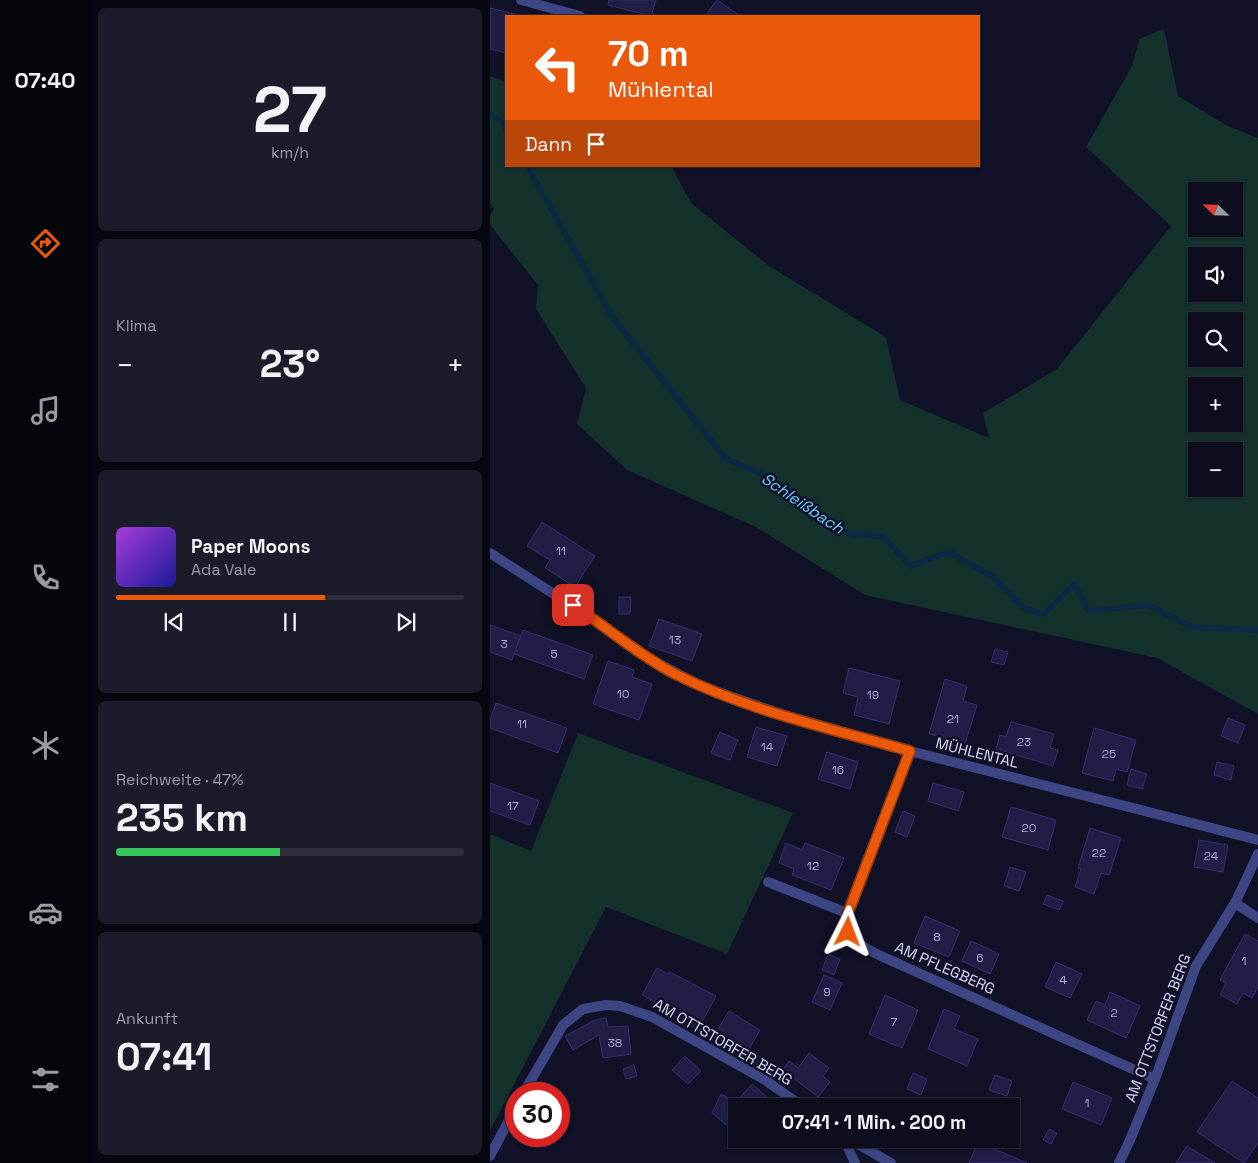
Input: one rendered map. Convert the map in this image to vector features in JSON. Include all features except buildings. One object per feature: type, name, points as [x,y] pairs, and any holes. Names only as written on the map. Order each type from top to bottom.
[{"type":"street","points":[[521,0],[576,15]]},
{"type":"street","name":"MÜHLENTAL","points":[[490,552],[595,620],[644,656],[685,679],[782,714],[910,751],[1258,840]]},
{"type":"street","points":[[768,882],[848,913],[910,751]]},
{"type":"street","name":"AM OTTSTORFER BERG","points":[[1119,1163],[1155,1079],[1196,966],[1235,904],[1258,854]]},
{"type":"street","points":[[1235,904],[1258,918]]},
{"type":"street","name":"AM PFLEGBERG","points":[[848,913],[846,923],[848,932],[866,948],[1155,1079]]},
{"type":"street","name":"AM OTTSTORFER BERG","points":[[531,1082],[563,1025],[583,1009],[606,1005],[627,1008],[652,1017],[765,1080],[791,1098]]},
{"type":"street","points":[[490,1156],[505,1128]]},
{"type":"street","points":[[848,1148],[855,1163]]},
{"type":"street","points":[[865,1148],[891,1163]]},
{"type":"green space","points":[[1164,29],[1178,96],[1228,126],[1258,138],[1258,714],[1157,658],[865,595],[756,527],[627,470],[577,424],[586,388],[536,309],[538,285],[490,225],[490,216],[494,208],[490,204],[490,76],[505,82],[505,167],[672,167],[691,203],[769,266],[886,337],[900,400],[989,438],[983,413],[1057,369],[1171,226],[1086,147],[1133,64],[1139,39]]},
{"type":"green space","points":[[578,733],[793,813],[727,954],[606,907],[515,1082],[505,1082],[505,1102],[490,1131],[490,834],[531,851]]},
{"type":"waterway","name":"Schleißbach","points":[[490,114],[501,121],[505,128]]},
{"type":"waterway","name":"Schleißbach","points":[[528,167],[613,318],[725,458],[770,478],[811,510],[848,533],[884,537],[910,566],[949,552],[992,576],[1024,608],[1044,614],[1074,584],[1089,611],[1148,605],[1192,627],[1258,630]]},
{"type":"route","points":[[573,605],[644,656],[701,686],[782,714],[910,751],[848,913],[846,923],[848,932]]}]
